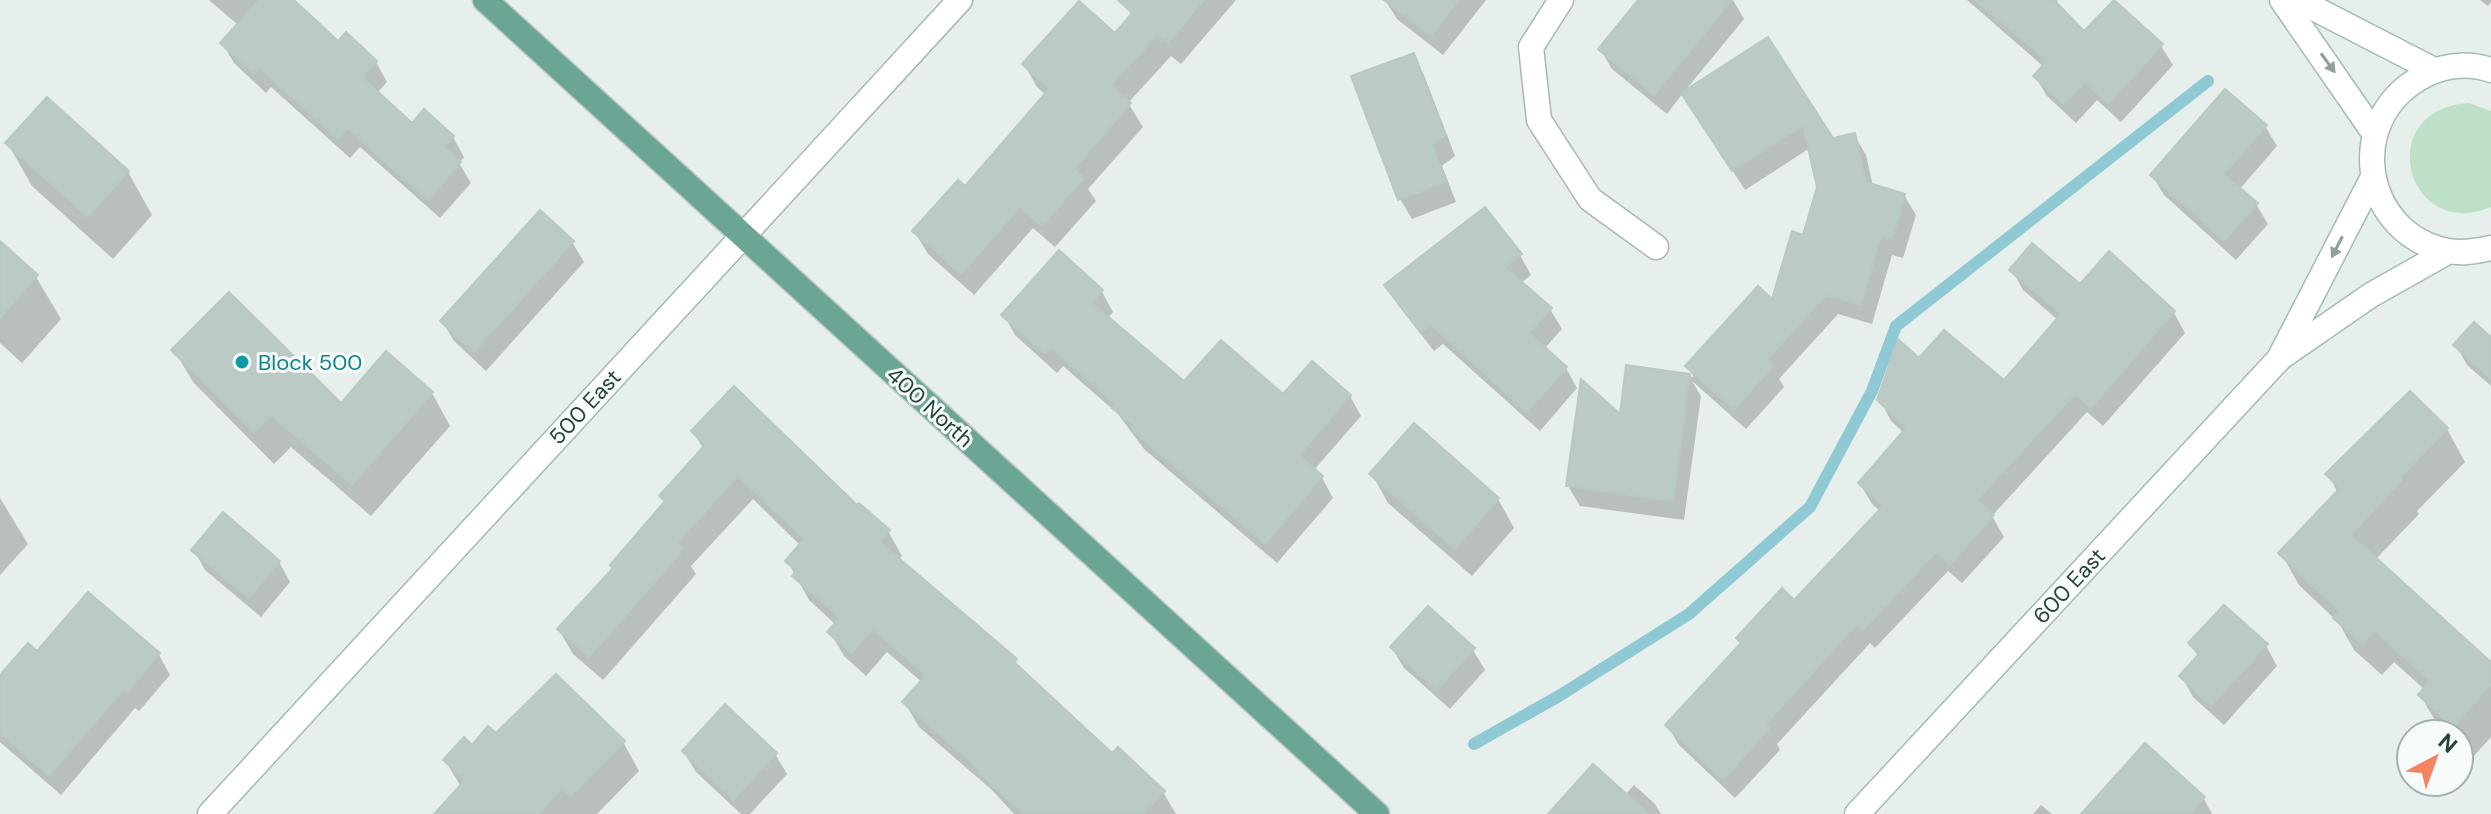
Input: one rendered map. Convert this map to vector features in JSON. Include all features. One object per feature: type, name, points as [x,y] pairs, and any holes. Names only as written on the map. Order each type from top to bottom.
[{"type":"main road","name":"400 North","points":[[485,0],[1377,814]]},
{"type":"street","name":"500 East","points":[[210,814],[960,0]]},
{"type":"street","points":[[1561,0],[1531,47],[1539,120],[1590,199],[1656,247]]},
{"type":"street","points":[[2282,0],[2374,133]]},
{"type":"street","points":[[2298,0],[2434,70]]},
{"type":"street","points":[[2487,65],[2456,65],[2434,70],[2404,87],[2383,113],[2374,133],[2371,155],[2373,177],[2385,210],[2408,233],[2427,244],[2449,251],[2471,252],[2491,248]]},
{"type":"street","name":"600 East","points":[[2280,358],[2373,177]]},
{"type":"street","name":"600 East","points":[[1857,814],[2280,358],[2371,295],[2449,251]]},
{"type":"green space","points":[[2469,103],[2491,111],[2491,207],[2462,213],[2438,207],[2421,191],[2411,171],[2410,148],[2419,127],[2438,111]]},
{"type":"building","points":[[259,0],[294,0],[338,41],[346,32],[377,61],[362,77],[412,123],[424,109],[454,136],[444,147],[461,162],[428,200],[347,128],[338,139],[259,68],[254,74],[220,43]]},
{"type":"building","points":[[1118,0],[1204,0],[1168,43],[1158,34],[1111,85],[1131,103],[1074,169],[1084,178],[1042,226],[1020,207],[961,274],[912,231],[958,180],[965,186],[1049,89],[1022,64],[1079,1],[1115,33],[1132,13]]},
{"type":"building","points":[[1384,0],[1459,0],[1431,36]]},
{"type":"building","points":[[1638,0],[1732,0],[1654,95],[1598,49]]},
{"type":"building","points":[[1975,0],[2054,0],[2084,31],[2114,0],[2163,44],[2108,104],[2085,82],[2064,104],[2033,76],[2047,61]]},
{"type":"building","points":[[1768,37],[1833,138],[1855,133],[1866,182],[1905,194],[1892,239],[1881,236],[1861,305],[1826,295],[1767,360],[1774,365],[1734,410],[1685,366],[1758,286],[1772,299],[1792,231],[1803,235],[1817,187],[1803,126],[1732,171],[1681,93]]},
{"type":"building","points":[[1414,53],[1445,135],[1432,145],[1446,182],[1398,200],[1351,76]]},
{"type":"building","points":[[2225,89],[2267,125],[2224,174],[2258,203],[2224,241],[2150,175]]},
{"type":"building","points":[[47,97],[129,171],[88,217],[5,143]]},
{"type":"building","points":[[1485,207],[1522,254],[1505,267],[1552,308],[1529,333],[1567,367],[1527,412],[1431,325],[1421,333],[1384,285]]},
{"type":"building","points":[[540,210],[574,241],[474,352],[440,321]]},
{"type":"building","points":[[0,241],[38,275],[0,318]]},
{"type":"building","points":[[2032,243],[2080,284],[2109,251],[2175,311],[2091,408],[2075,394],[1977,500],[1994,515],[1950,565],[1936,552],[1863,630],[1857,624],[1766,724],[1770,728],[1723,780],[1665,725],[1741,643],[1736,638],[1782,588],[1794,600],[1883,506],[1858,483],[1906,428],[1877,400],[1898,339],[1919,358],[1944,330],[2004,380],[2061,314],[2009,270]]},
{"type":"building","points":[[1059,250],[1103,290],[1092,303],[1184,381],[1221,340],[1283,394],[1312,361],[1351,395],[1299,455],[1323,476],[1265,544],[1130,429],[1134,425],[1112,408],[1115,404],[1051,348],[1045,354],[1001,315]]},
{"type":"building","points":[[229,292],[341,403],[386,351],[433,392],[352,485],[271,415],[254,432],[171,350]]},
{"type":"building","points":[[2474,322],[2491,337],[2491,379],[2453,345]]},
{"type":"building","points":[[1626,365],[1690,374],[1673,501],[1566,486],[1581,379],[1620,414]]},
{"type":"building","points":[[734,386],[857,505],[859,503],[890,530],[880,542],[1017,659],[1014,662],[1112,753],[1118,747],[1165,791],[1143,814],[1024,814],[979,773],[981,771],[902,702],[926,675],[873,629],[851,653],[827,632],[840,618],[792,576],[796,571],[785,561],[804,539],[738,476],[677,543],[684,549],[589,657],[557,629],[613,568],[610,565],[665,501],[659,496],[705,445],[691,431]]},
{"type":"building","points":[[2410,391],[2448,428],[2351,535],[2491,662],[2491,685],[2461,718],[2443,718],[2418,695],[2430,681],[2375,631],[2362,644],[2333,618],[2339,611],[2278,553],[2340,488],[2325,474]]},
{"type":"building","points":[[1414,423],[1499,498],[1455,549],[1369,474]]},
{"type":"building","points":[[223,512],[280,561],[249,598],[191,550]]},
{"type":"building","points":[[88,592],[160,653],[127,693],[123,690],[49,776],[0,734],[0,675],[28,643],[37,651]]},
{"type":"building","points":[[2224,605],[2268,644],[2211,706],[2179,676],[2199,654],[2188,643]]},
{"type":"building","points":[[1428,606],[1475,648],[1437,690],[1390,647]]},
{"type":"building","points":[[556,674],[625,741],[571,796],[562,788],[538,814],[434,814],[465,780],[443,760],[464,737],[472,745],[488,726],[496,733]]},
{"type":"building","points":[[725,704],[777,753],[733,800],[682,751]]},
{"type":"building","points":[[2145,743],[2205,797],[2190,814],[2081,814]]},
{"type":"building","points":[[1593,764],[1649,814],[1548,814]]},
{"type":"waterway","points":[[1474,744],[1559,696],[1689,614],[1810,507],[1872,391],[1896,326],[2208,81]]},
{"type":"place","name":"Block 500","points":[[242,362]]}]
